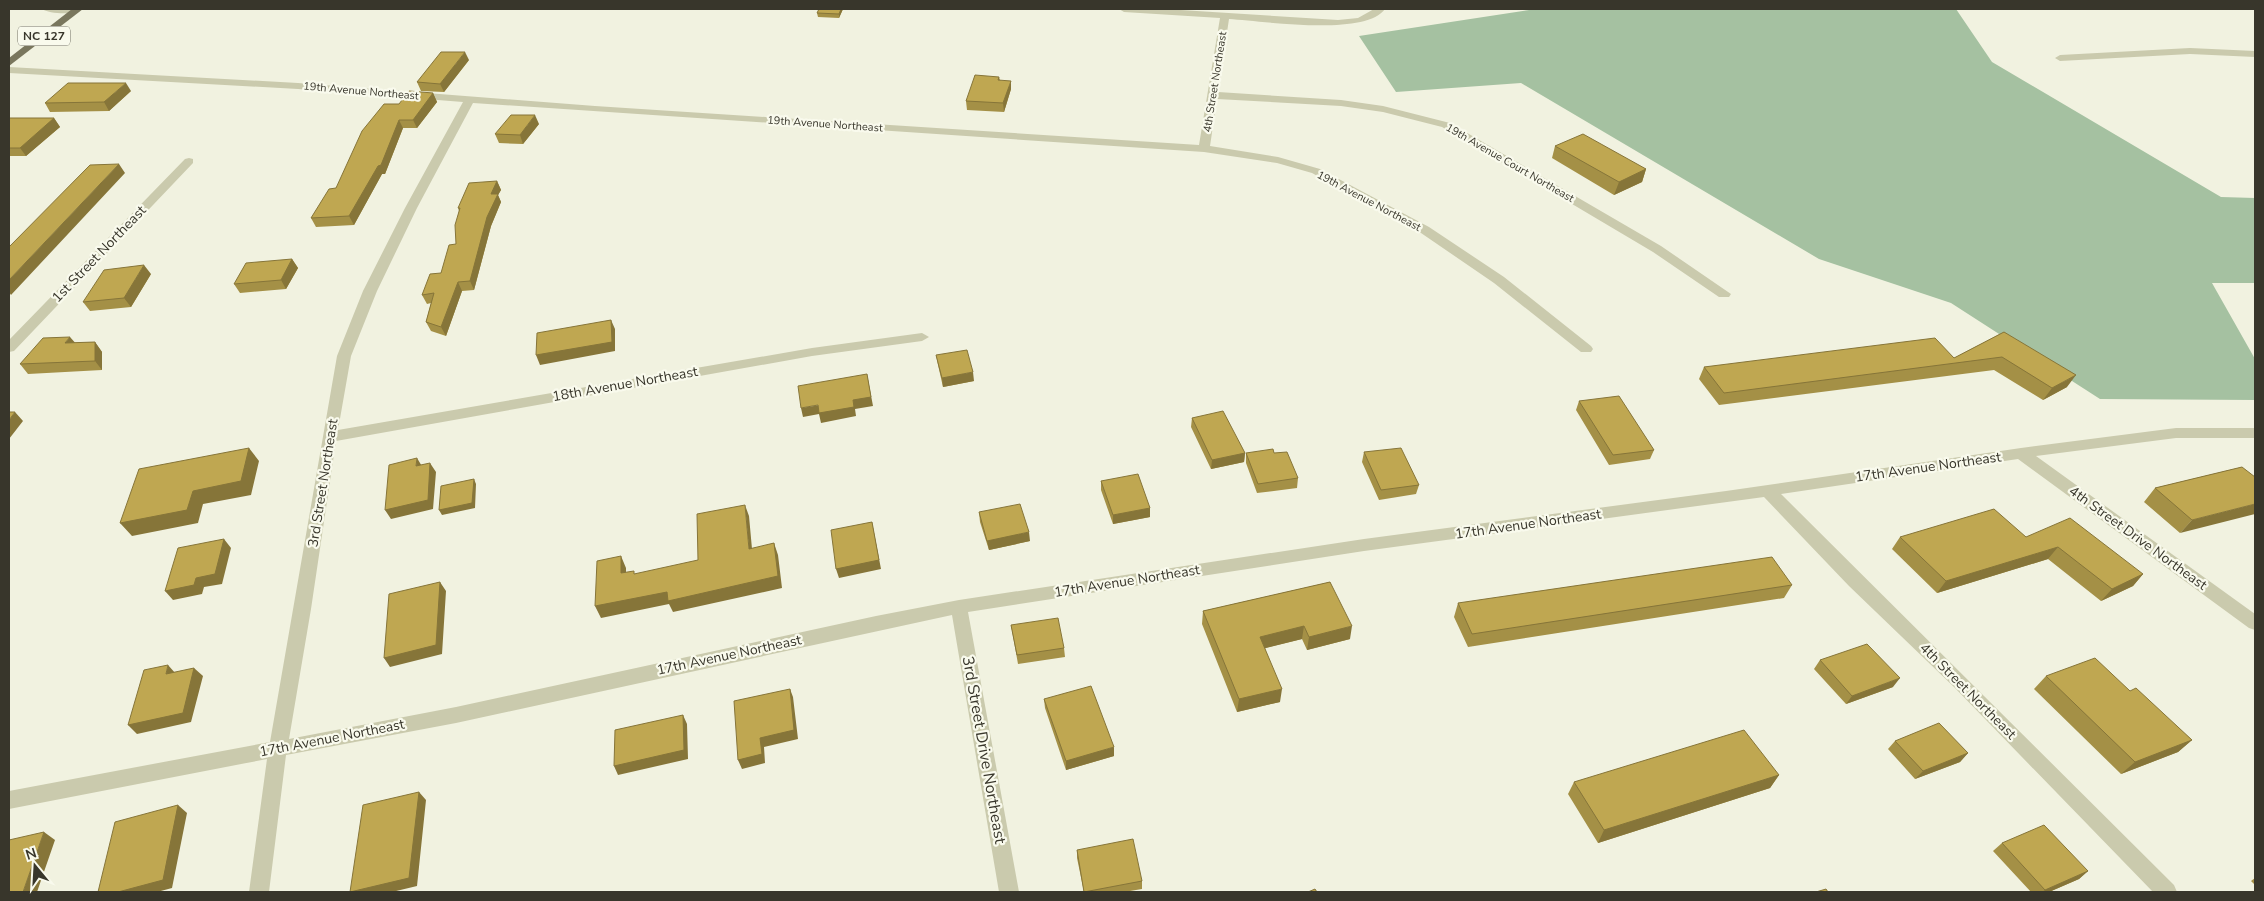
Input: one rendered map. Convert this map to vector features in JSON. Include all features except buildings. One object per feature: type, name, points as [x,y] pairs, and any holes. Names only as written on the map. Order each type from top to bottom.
[{"type":"main road","name":"NC 127","points":[[9,63],[77,10]]},
{"type":"street","points":[[47,9],[77,10]]},
{"type":"street","points":[[1124,9],[1338,23],[1363,20],[1374,16],[1380,9]]},
{"type":"street","name":"4th Street Northeast","points":[[1204,149],[1225,16]]},
{"type":"street","points":[[2060,58],[2190,51],[2255,54]]},
{"type":"street","name":"19th Avenue Northeast","points":[[9,70],[298,86],[1204,149],[1278,160],[1316,171],[1425,230],[1499,280],[1586,350]]},
{"type":"street","name":"19th Avenue Court Northeast","points":[[1212,95],[1349,104],[1383,109],[1446,125],[1657,249],[1724,294]]},
{"type":"street","name":"3rd Street Northeast","points":[[259,892],[278,749],[303,609],[329,436],[344,356],[370,291],[411,208],[470,99]]},
{"type":"street","name":"1st Street Northeast","points":[[9,348],[189,161]]},
{"type":"street","name":"18th Avenue Northeast","points":[[329,436],[812,352],[922,337]]},
{"type":"street","name":"17th Avenue Northeast","points":[[9,800],[456,715],[876,623],[958,607],[1355,547],[2176,432],[2255,433]]},
{"type":"street","name":"4th Street Drive Northeast","points":[[2021,453],[2255,623]]},
{"type":"street","name":"4th Street Northeast","points":[[1768,490],[1855,581],[1960,682],[2168,892]]},
{"type":"street","name":"3rd Street Drive Northeast","points":[[958,607],[1009,892]]},
{"type":"green space","points":[[1536,9],[1956,9],[1992,62],[2221,197],[2255,198],[2255,283],[2212,283],[2255,359],[2255,400],[2100,399],[1951,303],[1819,259],[1521,83],[1396,92],[1359,36]]}]
